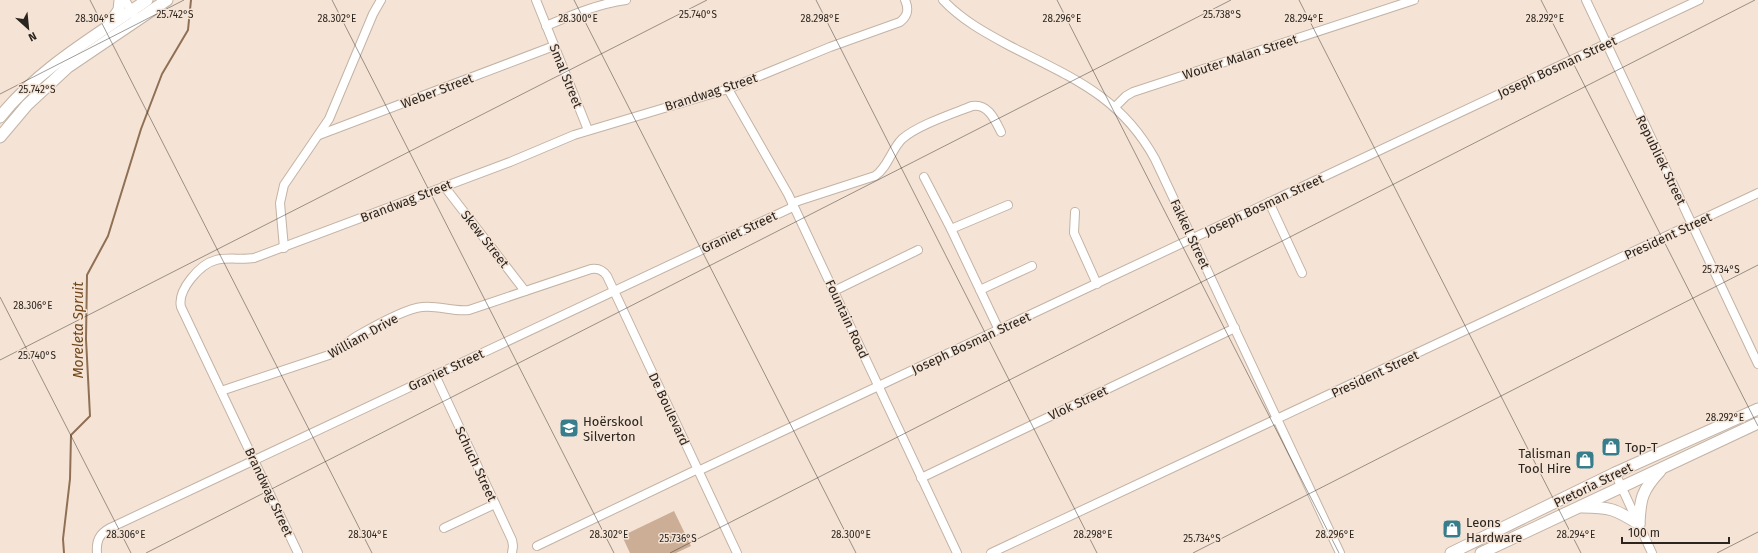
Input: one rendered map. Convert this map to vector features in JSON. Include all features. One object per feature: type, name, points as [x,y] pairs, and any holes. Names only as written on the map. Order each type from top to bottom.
[{"type":"main road","points":[[104,29],[116,16],[119,10],[120,0]]},
{"type":"main road","points":[[0,137],[27,104],[68,67],[134,16],[147,0]]},
{"type":"main road","points":[[0,117],[19,96],[57,62],[104,29],[166,0]]},
{"type":"main road","name":"Pretoria Street","points":[[1452,553],[1615,473],[1758,410]]},
{"type":"main road","name":"Pretoria Street","points":[[1481,553],[1758,423]]},
{"type":"main road","points":[[1639,524],[1642,494],[1649,483],[1665,467]]},
{"type":"main road","points":[[1578,507],[1609,508],[1623,513],[1639,524]]},
{"type":"street","points":[[125,0],[134,16]]},
{"type":"street","points":[[284,248],[280,203],[282,190],[288,178],[319,135],[334,110],[373,14],[381,0]]},
{"type":"street","name":"Smal Street","points":[[536,0],[588,130]]},
{"type":"street","points":[[546,26],[587,9],[626,0]]},
{"type":"street","name":"Brandwag Street","points":[[298,553],[181,307],[182,293],[191,279],[201,269],[214,261],[254,258],[284,248],[510,162],[574,134],[728,89],[830,47],[894,25],[906,16],[908,9],[905,0]]},
{"type":"street","name":"Fakkel Street","points":[[943,0],[971,24],[1090,88],[1115,107],[1133,126],[1146,143],[1235,328],[1340,553]]},
{"type":"street","name":"Wouter Malan Street","points":[[1115,107],[1132,92],[1414,0]]},
{"type":"street","name":"Republiek Street","points":[[1586,0],[1758,364]]},
{"type":"street","name":"Joseph Bosman Street","points":[[537,546],[1699,0]]},
{"type":"street","name":"Weber Street","points":[[319,135],[554,46]]},
{"type":"street","name":"Fountain Road","points":[[728,89],[793,205],[957,553]]},
{"type":"street","name":"Graniet Street","points":[[96,553],[99,536],[110,528],[614,291],[793,205],[875,176],[882,171],[897,145],[903,138],[919,129],[972,106],[977,106],[987,110],[995,119],[1001,132]]},
{"type":"street","points":[[924,177],[951,229],[999,330]]},
{"type":"street","name":"Skew Street","points":[[444,186],[525,291]]},
{"type":"street","name":"President Street","points":[[991,553],[1758,193]]},
{"type":"street","points":[[1269,202],[1302,272]]},
{"type":"street","points":[[951,229],[1008,205]]},
{"type":"street","points":[[1075,212],[1074,233],[1097,284]]},
{"type":"street","points":[[834,291],[918,250]]},
{"type":"street","points":[[980,290],[1032,266]]},
{"type":"street","name":"William Drive","points":[[221,391],[329,355],[343,348],[357,336],[415,308],[432,307],[460,311],[469,310],[591,269],[598,269]]},
{"type":"street","name":"De Boulevard","points":[[598,269],[606,274],[737,553]]},
{"type":"street","name":"Vlok Street","points":[[922,478],[1235,328]]},
{"type":"street","name":"Schuch Street","points":[[435,375],[512,540],[512,553]]},
{"type":"street","points":[[1615,473],[1652,553]]},
{"type":"street","points":[[444,528],[495,504]]},
{"type":"shaded area","points":[[674,511],[691,546],[676,553],[630,553],[622,536]]},
{"type":"waterway","name":"Moreleta Spruit","points":[[64,553],[63,539],[70,479],[71,435],[90,416],[86,339],[87,275],[108,236],[141,129],[162,74],[188,30],[191,0]]},
{"type":"place","name":"Hoërskool Silverton","points":[[569,428]]},
{"type":"place","name":"Top-T","points":[[1611,447]]},
{"type":"place","name":"Talisman Tool Hire","points":[[1585,460]]},
{"type":"place","name":"Leons Hardware","points":[[1452,529]]}]
